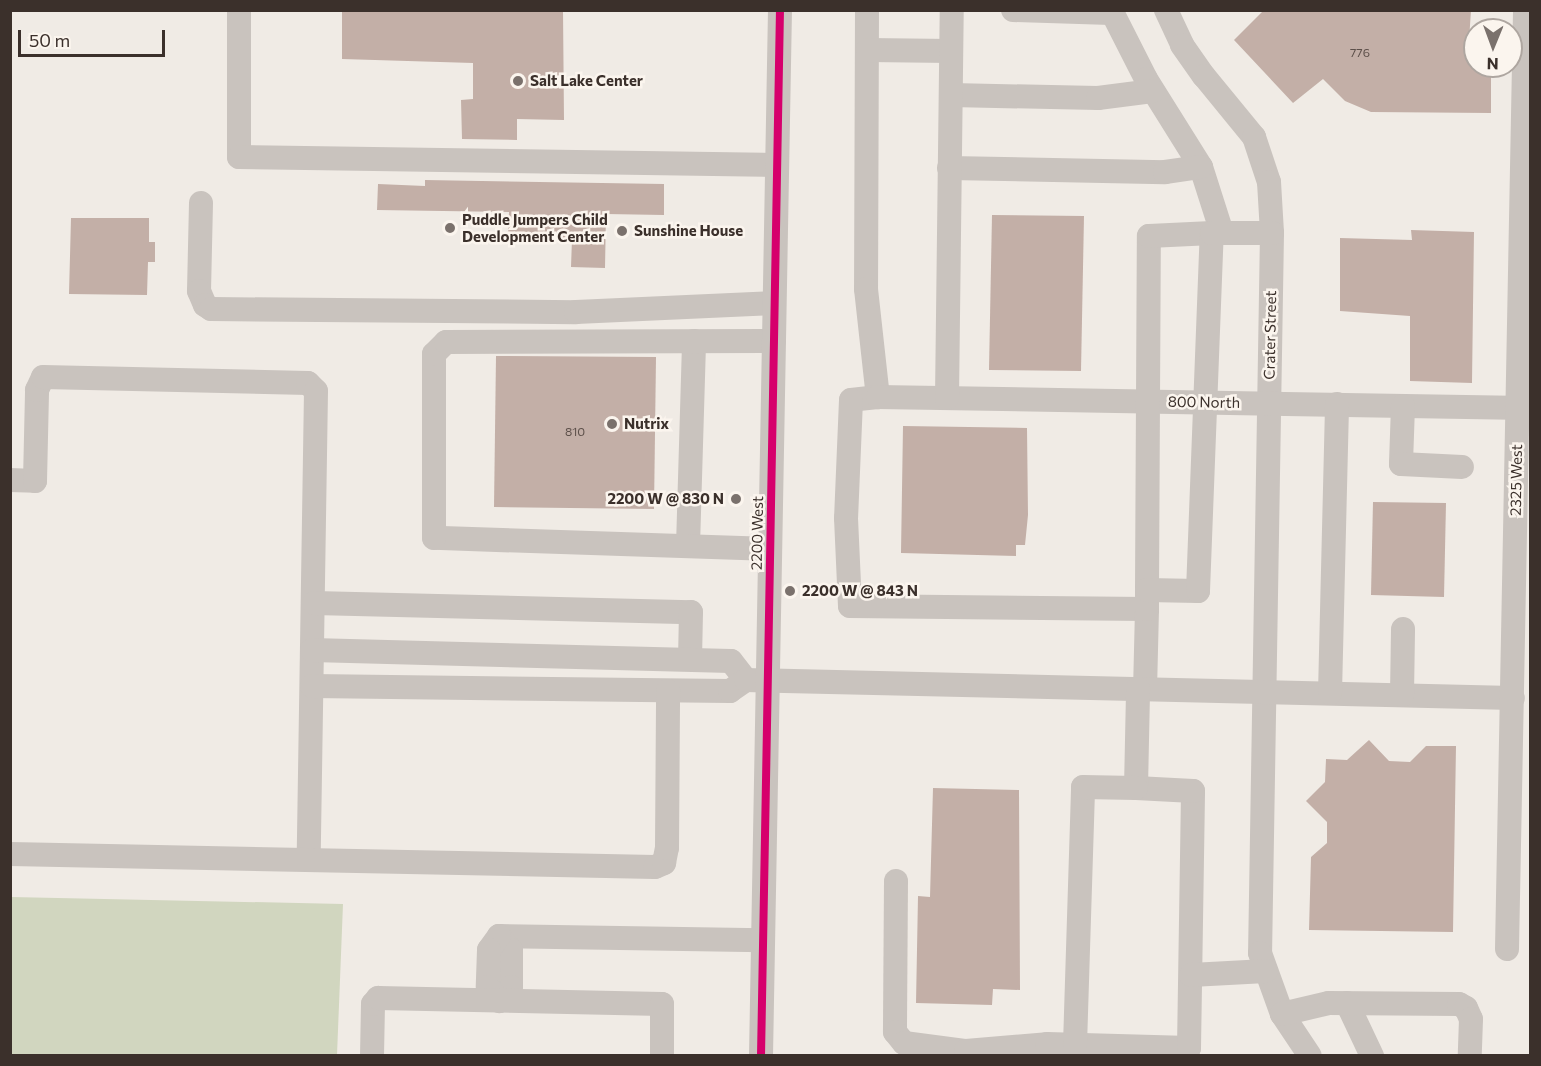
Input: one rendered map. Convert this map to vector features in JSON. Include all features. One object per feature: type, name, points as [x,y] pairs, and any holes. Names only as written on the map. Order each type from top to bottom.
[{"type":"street","points":[[239,10],[238,157],[777,165]]},
{"type":"street","name":"2200 West","points":[[761,1056],[763,940],[757,680],[770,549],[780,10]]},
{"type":"street","points":[[867,10],[866,290],[878,397]]},
{"type":"street","points":[[947,398],[952,10]]},
{"type":"street","points":[[1013,10],[1111,12],[1153,91],[1201,167],[1217,233],[1202,402],[1198,591],[1147,600]]},
{"type":"street","name":"Crater Street","points":[[1166,10],[1182,45],[1254,137],[1269,182],[1272,233],[1260,952],[1281,1014],[1310,1056]]},
{"type":"street","name":"2325 West","points":[[1507,949],[1513,698],[1524,408],[1525,10]]},
{"type":"street","points":[[868,50],[951,51]]},
{"type":"street","points":[[951,95],[1098,98],[1153,91]]},
{"type":"street","points":[[949,168],[1165,172],[1201,167]]},
{"type":"street","points":[[201,203],[199,291],[205,305],[212,309],[576,312],[774,303]]},
{"type":"street","points":[[1136,788],[1147,600],[1145,401],[1149,236],[1272,233]]},
{"type":"street","points":[[770,549],[434,538],[434,354],[446,342],[774,341]]},
{"type":"street","points":[[688,546],[694,342]]},
{"type":"street","points":[[10,480],[35,481],[37,390],[43,377],[308,383],[317,396],[309,858]]},
{"type":"street","name":"800 North","points":[[1147,600],[850,606],[846,518],[851,400],[878,397],[1524,408]]},
{"type":"street","points":[[1330,693],[1337,404]]},
{"type":"street","points":[[1403,406],[1401,464],[1462,467]]},
{"type":"street","points":[[314,603],[691,612],[690,659]]},
{"type":"street","points":[[1402,695],[1403,629]]},
{"type":"street","points":[[312,650],[731,661],[757,680]]},
{"type":"street","points":[[312,686],[730,691],[757,680],[1513,698]]},
{"type":"street","points":[[10,854],[309,858],[655,867],[664,863],[668,691]]},
{"type":"street","points":[[896,881],[896,1032],[904,1043],[966,1051],[1075,1045],[1189,1048],[1193,791],[1083,787],[1075,1045]]},
{"type":"street","points":[[499,1001],[511,987],[511,950],[499,936],[763,940]]},
{"type":"street","points":[[1191,975],[1266,971]]},
{"type":"street","points":[[372,1056],[373,1004],[378,998],[662,1004],[662,1056]]},
{"type":"street","points":[[1281,1014],[1329,1003],[1459,1004],[1466,1008],[1471,1019],[1470,1056]]},
{"type":"street","points":[[1347,1003],[1372,1056]]},
{"type":"green space","points":[[11,897],[343,904],[337,1055],[11,1055]]},
{"type":"building","name":"Salt Lake Center","points":[[342,10],[563,10],[564,120],[517,119],[517,140],[462,139],[461,100],[473,99],[473,63],[342,59]]},
{"type":"building","points":[[1264,10],[1471,10],[1470,18],[1463,18],[1463,78],[1491,78],[1491,113],[1371,112],[1345,101],[1323,79],[1293,103],[1234,40]]},
{"type":"building","points":[[425,180],[664,184],[664,215],[606,214],[605,268],[571,267],[572,239],[508,238],[509,212],[377,210],[378,184],[425,186]]},
{"type":"building","points":[[992,215],[1084,216],[1081,371],[989,370]]},
{"type":"building","points":[[71,218],[149,218],[149,242],[155,242],[155,262],[148,262],[147,295],[69,294]]},
{"type":"building","points":[[1411,230],[1474,232],[1472,383],[1410,381],[1410,316],[1340,311],[1340,238],[1412,240]]},
{"type":"building","points":[[496,356],[656,357],[654,509],[494,507]]},
{"type":"building","points":[[903,426],[1027,428],[1028,515],[1025,545],[1016,545],[1016,556],[901,553]]},
{"type":"building","points":[[1373,502],[1446,503],[1444,597],[1371,595]]},
{"type":"building","points":[[1369,740],[1389,761],[1410,762],[1426,746],[1456,746],[1453,932],[1309,930],[1311,857],[1327,843],[1327,822],[1306,801],[1325,782],[1326,759],[1347,760]]},
{"type":"building","points":[[933,788],[1019,790],[1020,990],[993,989],[992,1005],[916,1003],[918,896],[930,897]]},
{"type":"cycle path","points":[[761,1056],[780,10]]},
{"type":"place","name":"Salt Lake Center","points":[[518,81]]},
{"type":"place","name":"Puddle Jumpers Child Development Center","points":[[450,228]]},
{"type":"place","name":"Sunshine House","points":[[622,231]]},
{"type":"place","name":"Nutrix","points":[[612,424]]},
{"type":"place","name":"2200 W @ 830 N","points":[[736,499]]},
{"type":"place","name":"2200 W @ 843 N","points":[[790,591]]}]
